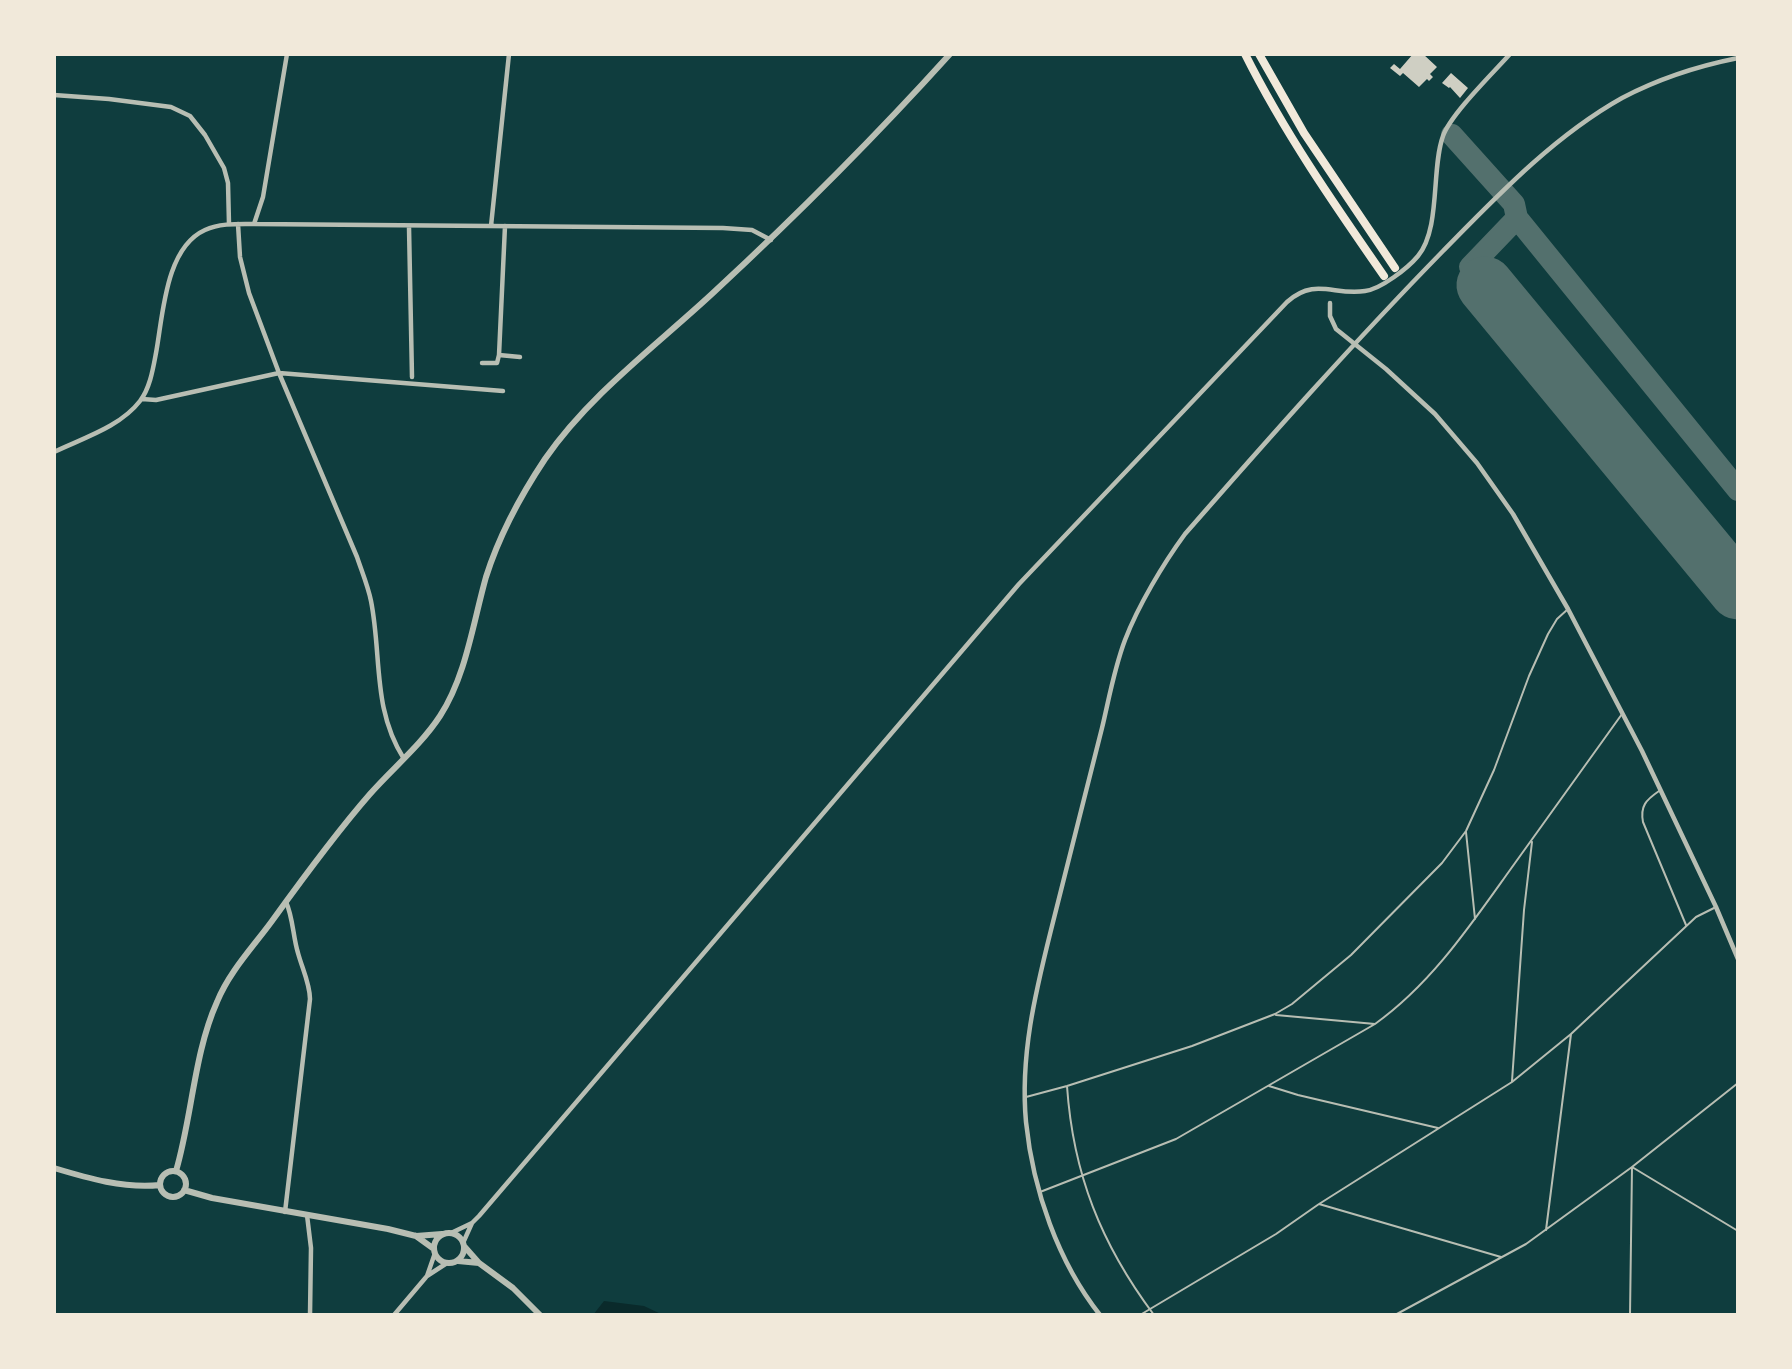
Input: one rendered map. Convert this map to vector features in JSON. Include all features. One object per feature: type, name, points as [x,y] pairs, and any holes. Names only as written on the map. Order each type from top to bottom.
[{"type":"highway","points":[[1245,54],[1304,157],[1384,276]]},
{"type":"highway","points":[[1259,54],[1304,133],[1395,268]]},
{"type":"street","points":[[255,224],[263,197],[287,54]]},
{"type":"street","points":[[491,226],[509,54]]},
{"type":"street","points":[[176,1171],[184,1143],[204,1041],[217,1001],[233,973],[286,902],[357,810],[432,726],[451,696],[490,565],[515,510],[547,456],[578,418],[603,393],[771,240],[877,134],[950,54]]},
{"type":"street","points":[[458,1260],[463,1253],[472,1223],[1019,584],[1287,302],[1300,292],[1313,288],[1352,292],[1372,289],[1413,261],[1424,247],[1429,232],[1443,134],[1453,118],[1510,54]]},
{"type":"street","points":[[1100,1315],[1068,1263],[1040,1192],[1030,1152],[1025,1097],[1025,1065],[1030,1022],[1111,687],[1125,639],[1163,567],[1185,534],[1356,343],[1503,190],[1550,149],[1597,114],[1644,87],[1708,64],[1738,58]]},
{"type":"street","points":[[54,95],[171,107],[190,116],[205,135],[224,168],[228,183],[229,224]]},
{"type":"street","points":[[238,224],[238,245],[246,283],[279,373],[368,588],[384,713],[396,746],[404,759]]},
{"type":"street","points":[[54,452],[114,423],[133,410],[142,399],[152,372],[176,258],[188,242],[211,227],[255,224],[745,229],[758,232],[771,240]]},
{"type":"street","points":[[482,363],[497,363],[499,356],[505,226]]},
{"type":"street","points":[[409,227],[412,377]]},
{"type":"street","points":[[1413,261],[1424,271]]},
{"type":"street","points":[[1330,303],[1332,323],[1336,329],[1356,343],[1414,393],[1462,445],[1513,514],[1568,609],[1662,790],[1738,959]]},
{"type":"street","points":[[499,356],[520,357]]},
{"type":"street","points":[[142,399],[156,400],[279,373],[503,390]]},
{"type":"street","points":[[285,1212],[310,999],[286,902]]},
{"type":"street","points":[[54,1168],[134,1186],[160,1185]]},
{"type":"street","points":[[176,1171],[185,1180],[184,1190],[178,1195],[170,1196],[163,1192],[160,1185],[164,1174],[176,1171]]},
{"type":"street","points":[[184,1190],[212,1198],[416,1236],[451,1233],[472,1223]]},
{"type":"street","points":[[307,1215],[311,1248],[310,1315]]},
{"type":"street","points":[[451,1233],[458,1236],[479,1263],[513,1288],[540,1315]]},
{"type":"street","points":[[427,1276],[435,1242],[442,1234]]},
{"type":"street","points":[[416,1236],[434,1251],[440,1260],[447,1263]]},
{"type":"street","points":[[394,1315],[427,1276],[447,1263],[458,1260],[479,1263]]},
{"type":"lane","points":[[1025,1097],[1192,1046],[1275,1014],[1301,997],[1351,955],[1442,863],[1466,831],[1491,777],[1529,676],[1548,634],[1557,619],[1568,609]]},
{"type":"lane","points":[[1040,1192],[1176,1139],[1392,1012],[1455,946],[1623,713]]},
{"type":"lane","points":[[1662,790],[1647,800],[1641,813],[1686,926]]},
{"type":"lane","points":[[1466,831],[1475,919]]},
{"type":"lane","points":[[1512,1082],[1524,910],[1532,839]]},
{"type":"lane","points":[[1140,1315],[1276,1234],[1319,1204],[1512,1082],[1570,1034],[1686,926],[1702,913],[1716,907]]},
{"type":"lane","points":[[1275,1014],[1375,1024]]},
{"type":"lane","points":[[1546,1230],[1570,1034]]},
{"type":"lane","points":[[1395,1315],[1502,1257],[1546,1230],[1632,1167],[1738,1083]]},
{"type":"lane","points":[[1067,1086],[1069,1112],[1082,1177],[1098,1224],[1112,1251],[1154,1315]]},
{"type":"lane","points":[[1269,1086],[1438,1128]]},
{"type":"lane","points":[[1632,1167],[1738,1231]]},
{"type":"lane","points":[[1630,1315],[1632,1167]]},
{"type":"lane","points":[[1319,1204],[1502,1257]]},
{"type":"water","points":[[604,1301],[644,1306],[663,1315],[593,1315]]},
{"type":"building","points":[[1413,54],[1423,54],[1437,67],[1430,74],[1433,77],[1429,81],[1427,79],[1419,87],[1403,73],[1400,76],[1390,68],[1394,64],[1400,69]]},
{"type":"building","points":[[1451,73],[1468,88],[1460,98],[1450,87],[1442,83]]},
{"type":"taxiway","points":[[1452,135],[1514,204],[1517,218],[1738,490]]},
{"type":"taxiway","points":[[1485,285],[1470,267],[1517,218]]},
{"type":"runway","points":[[1485,285],[1738,591]]}]
